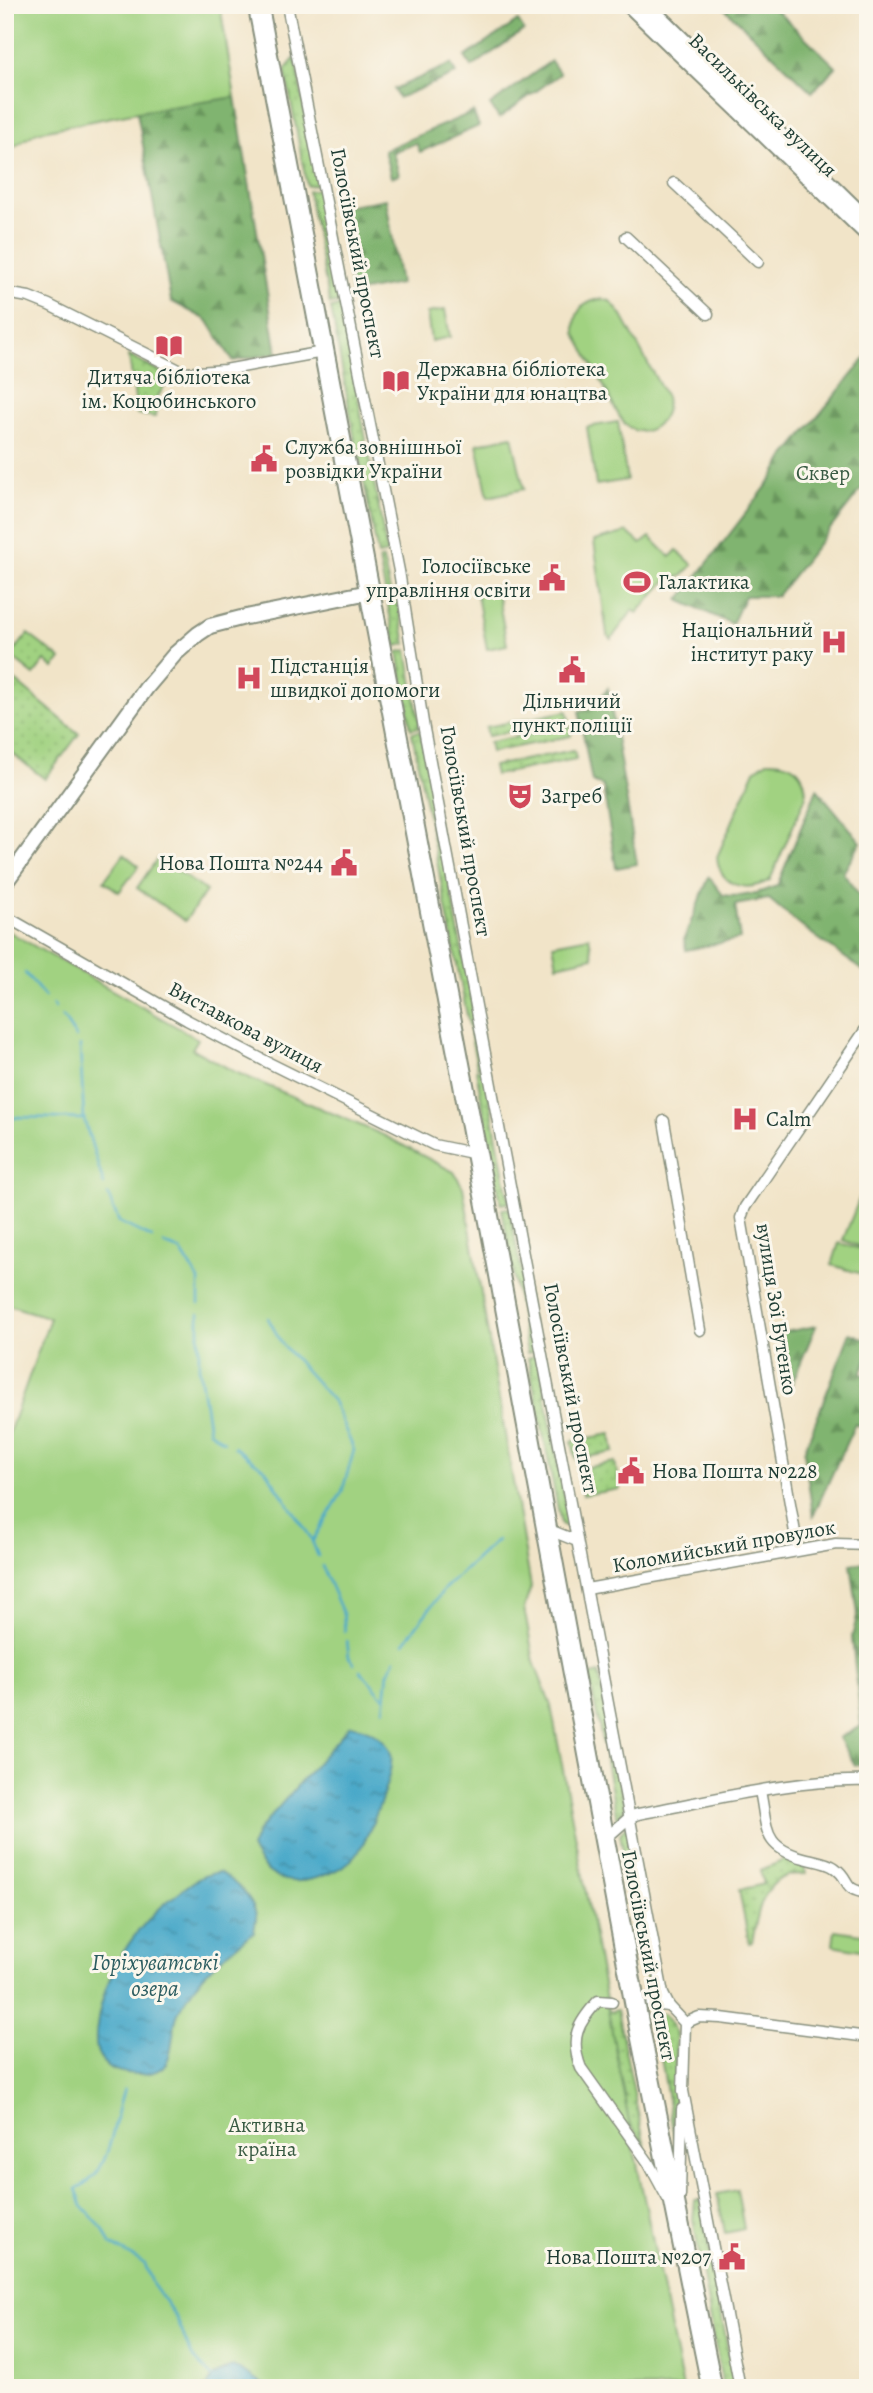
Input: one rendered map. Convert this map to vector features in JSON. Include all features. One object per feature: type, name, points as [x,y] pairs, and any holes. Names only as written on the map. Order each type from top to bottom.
[{"type":"highway","name":"Голосіївський проспект","points":[[258,5],[477,1154],[640,2031],[712,2388]]},
{"type":"main road","name":"Васильківська вулиця","points":[[629,5],[868,235]]},
{"type":"main road","name":"Васильківська вулиця","points":[[647,5],[868,221]]},
{"type":"main road","points":[[5,883],[148,687],[174,654],[198,634],[210,626],[241,618],[369,592]]},
{"type":"street","name":"Голосіївський проспект","points":[[287,5],[399,571],[466,953],[663,1994],[669,2006],[685,2023],[683,2091],[740,2388]]},
{"type":"street","points":[[674,183],[758,262]]},
{"type":"street","points":[[626,237],[708,314]]},
{"type":"street","points":[[5,293],[29,297],[49,305],[185,373],[225,370],[323,352]]},
{"type":"street","name":"Виставкова вулиця","points":[[5,916],[187,1020],[267,1062],[434,1145],[477,1154]]},
{"type":"street","name":"вулиця Зої Бутенко","points":[[798,1550],[741,1218],[745,1207],[868,1026]]},
{"type":"street","points":[[664,1121],[700,1330]]},
{"type":"street","points":[[547,1529],[577,1541]]},
{"type":"street","name":"Коломийський провулок","points":[[587,1590],[798,1550],[842,1543],[868,1545]]},
{"type":"street","points":[[605,1839],[630,1817],[760,1791],[835,1780],[868,1781]]},
{"type":"street","points":[[760,1791],[768,1836],[778,1848],[791,1855],[834,1867],[849,1888],[868,1893]]},
{"type":"street","points":[[611,2002],[598,2001],[582,2020],[576,2042],[576,2055],[581,2068],[648,2162],[679,2221]]},
{"type":"street","points":[[650,2004],[669,2006]]},
{"type":"street","points":[[685,2023],[699,2017],[721,2018],[868,2037]]},
{"type":"street","points":[[679,2221],[683,2091]]},
{"type":"green space","points":[[5,5],[220,5],[235,97],[137,112],[37,132],[5,153]]},
{"type":"green space","points":[[721,5],[771,5],[836,67],[812,92]]},
{"type":"green space","points":[[518,21],[524,30],[472,67],[465,57]]},
{"type":"green space","points":[[295,58],[318,184],[307,186],[285,70]]},
{"type":"green space","points":[[551,61],[560,74],[499,118],[490,105]]},
{"type":"green space","points":[[451,64],[456,74],[398,98],[394,89]]},
{"type":"green space","points":[[235,97],[277,353],[233,361],[207,320],[171,301],[137,112]]},
{"type":"green space","points":[[473,112],[479,126],[420,152],[416,143],[393,152],[399,175],[391,177],[384,150]]},
{"type":"green space","points":[[318,189],[340,302],[330,304],[308,191]]},
{"type":"green space","points":[[386,199],[400,284],[352,293],[337,208]]},
{"type":"green space","points":[[600,299],[610,301],[621,314],[666,397],[665,413],[649,430],[634,430],[623,422],[575,333],[580,310],[588,303]]},
{"type":"green space","points":[[341,306],[366,440],[362,442],[364,450],[357,452],[331,308]]},
{"type":"green space","points":[[445,310],[450,337],[431,341],[427,313]]},
{"type":"green space","name":"Сквер","points":[[868,355],[868,481],[777,596],[745,596],[732,624],[679,600],[772,479],[783,459]]},
{"type":"green space","points":[[129,356],[168,376],[157,398],[155,417],[137,414]]},
{"type":"green space","points":[[618,422],[627,480],[596,485],[587,427]]},
{"type":"green space","points":[[512,436],[524,489],[488,497],[477,444]]},
{"type":"green space","points":[[369,454],[387,553],[378,555],[359,456]]},
{"type":"green space","points":[[627,532],[641,544],[650,537],[670,557],[677,550],[693,565],[682,576],[667,580],[637,613],[633,610],[611,639],[607,634],[594,541]]},
{"type":"green space","points":[[383,559],[391,596],[397,596],[406,644],[396,646],[379,560]]},
{"type":"green space","points":[[496,586],[507,645],[487,649],[476,590]]},
{"type":"green space","points":[[28,634],[61,659],[54,668],[45,661],[34,675],[10,656]]},
{"type":"green space","points":[[407,650],[420,727],[411,729],[398,652]]},
{"type":"green space","points":[[13,679],[79,734],[45,779],[5,748],[5,690]]},
{"type":"green space","points":[[608,688],[637,864],[616,868],[603,786],[592,782],[579,711],[593,708]]},
{"type":"green space","points":[[567,711],[569,720],[488,736],[486,727]]},
{"type":"green space","points":[[570,726],[571,736],[491,752],[489,742]]},
{"type":"green space","points":[[420,731],[484,1065],[477,1067],[412,733]]},
{"type":"green space","points":[[574,750],[576,759],[495,775],[493,766]]},
{"type":"green space","points":[[767,761],[784,762],[796,768],[803,779],[806,796],[770,880],[752,886],[736,885],[723,875],[717,857],[755,770]]},
{"type":"green space","points":[[817,789],[861,842],[843,873],[868,908],[868,974],[801,926],[769,899],[735,905],[740,939],[686,950],[684,939],[709,877],[723,895],[750,894],[777,886]]},
{"type":"green space","points":[[124,854],[139,866],[119,892],[104,881]]},
{"type":"green space","points":[[158,858],[206,891],[185,921],[137,888]]},
{"type":"green space","name":"Активна країна","points":[[6,930],[198,1039],[192,1049],[233,1071],[383,1135],[454,1172],[463,1187],[531,1587],[524,1608],[534,1662],[551,1706],[634,2149],[683,2388],[5,2388],[5,1444],[50,1318],[5,1304]]},
{"type":"green space","points":[[589,937],[593,957],[557,965],[553,944]]},
{"type":"green space","points":[[484,1069],[509,1203],[501,1204],[476,1070]]},
{"type":"green space","points":[[868,1177],[868,1250],[843,1240]]},
{"type":"green space","points":[[509,1208],[537,1351],[527,1353],[502,1209]]},
{"type":"green space","points":[[839,1243],[868,1251],[868,1276],[832,1265]]},
{"type":"green space","points":[[816,1326],[790,1388],[780,1333]]},
{"type":"green space","points":[[850,1333],[868,1340],[868,1357],[861,1374],[868,1377],[868,1429],[855,1424],[813,1516],[804,1451]]},
{"type":"green space","points":[[538,1355],[570,1528],[561,1524],[528,1358]]},
{"type":"green space","points":[[611,1434],[614,1452],[576,1459],[572,1441]]},
{"type":"green space","points":[[615,1462],[620,1489],[583,1495],[579,1469]]},
{"type":"green space","points":[[864,1562],[868,1573],[868,1742],[863,1742],[863,1764],[855,1765],[839,1738],[861,1726],[852,1637],[858,1613],[851,1564]]},
{"type":"green space","points":[[599,1673],[612,1743],[603,1745],[589,1676]]},
{"type":"green space","points":[[612,1748],[625,1808],[617,1820],[604,1750]]},
{"type":"green space","points":[[628,1824],[658,1988],[652,1990],[648,1988],[620,1834]]},
{"type":"green space","points":[[787,1859],[803,1863],[806,1874],[786,1876],[769,1889],[761,1905],[752,1942],[749,1943],[739,1890],[764,1884],[760,1870]]},
{"type":"green space","points":[[835,1930],[868,1935],[866,1951],[833,1945]]},
{"type":"green space","points":[[617,2010],[645,2147],[590,2060],[603,2013]]},
{"type":"green space","points":[[654,2014],[664,2014],[676,2033],[674,2137]]},
{"type":"green space","points":[[737,2190],[744,2229],[725,2233],[717,2194]]},
{"type":"green space","points":[[695,2200],[700,2200],[735,2388],[723,2388],[693,2219]]},
{"type":"water","points":[[350,1725],[375,1734],[389,1748],[391,1754],[385,1790],[361,1847],[354,1858],[344,1866],[317,1878],[294,1881],[274,1876],[258,1860],[251,1848],[258,1831]]},
{"type":"water","name":"Горіхуватські озера","points":[[219,1872],[251,1901],[256,1917],[254,1932],[198,1981],[178,2013],[170,2054],[160,2069],[137,2074],[110,2068],[98,2055],[96,2030],[106,1988],[114,1969],[135,1936],[162,1907],[196,1880]]},
{"type":"water","points":[[233,2366],[269,2388],[207,2388],[212,2377]]},
{"type":"waterway","points":[[25,973],[45,997]]},
{"type":"waterway","points":[[62,1016],[76,1037]]},
{"type":"waterway","points":[[80,1046],[84,1119],[104,1185]]},
{"type":"waterway","points":[[5,1121],[18,1117],[84,1119]]},
{"type":"waterway","points":[[108,1195],[119,1222],[152,1238]]},
{"type":"waterway","points":[[164,1244],[181,1251],[199,1280],[199,1304]]},
{"type":"waterway","points":[[199,1314],[199,1367],[209,1431],[224,1441]]},
{"type":"waterway","points":[[268,1318],[282,1344],[333,1401],[354,1450],[342,1492],[312,1542]]},
{"type":"waterway","points":[[234,1447],[265,1469],[311,1538],[318,1556]]},
{"type":"waterway","points":[[404,1643],[445,1588],[497,1540]]},
{"type":"waterway","points":[[322,1566],[343,1614],[345,1631]]},
{"type":"waterway","points":[[347,1641],[349,1657],[354,1663]]},
{"type":"waterway","points":[[384,1710],[388,1673],[395,1659]]},
{"type":"waterway","points":[[360,1670],[385,1699]]},
{"type":"waterway","points":[[124,2089],[103,2163],[90,2180],[76,2189],[82,2206],[103,2229],[110,2244],[145,2264],[153,2285],[176,2317],[192,2356],[214,2379]]},
{"type":"place","name":"Дитяча бібліотека ім. Коцюбинського","points":[[169,346]]},
{"type":"place","name":"Державна бібліотека України для юнацтва","points":[[396,381]]},
{"type":"place","name":"Служба зовнішньої розвідки України","points":[[264,459]]},
{"type":"place","name":"Голосіївське управління освіти","points":[[552,578]]},
{"type":"place","name":"Галактика","points":[[637,582]]},
{"type":"place","name":"Національний інститут раку","points":[[834,642]]},
{"type":"place","name":"Дільничий пункт поліції","points":[[572,670]]},
{"type":"place","name":"Підстанція швидкої допомоги","points":[[249,678]]},
{"type":"place","name":"Загреб","points":[[520,796]]},
{"type":"place","name":"Нова Пошта №244","points":[[344,863]]},
{"type":"place","name":"Calm","points":[[745,1119]]},
{"type":"place","name":"Нова Пошта №228","points":[[631,1471]]},
{"type":"place","name":"Нова Пошта №207","points":[[732,2257]]}]
